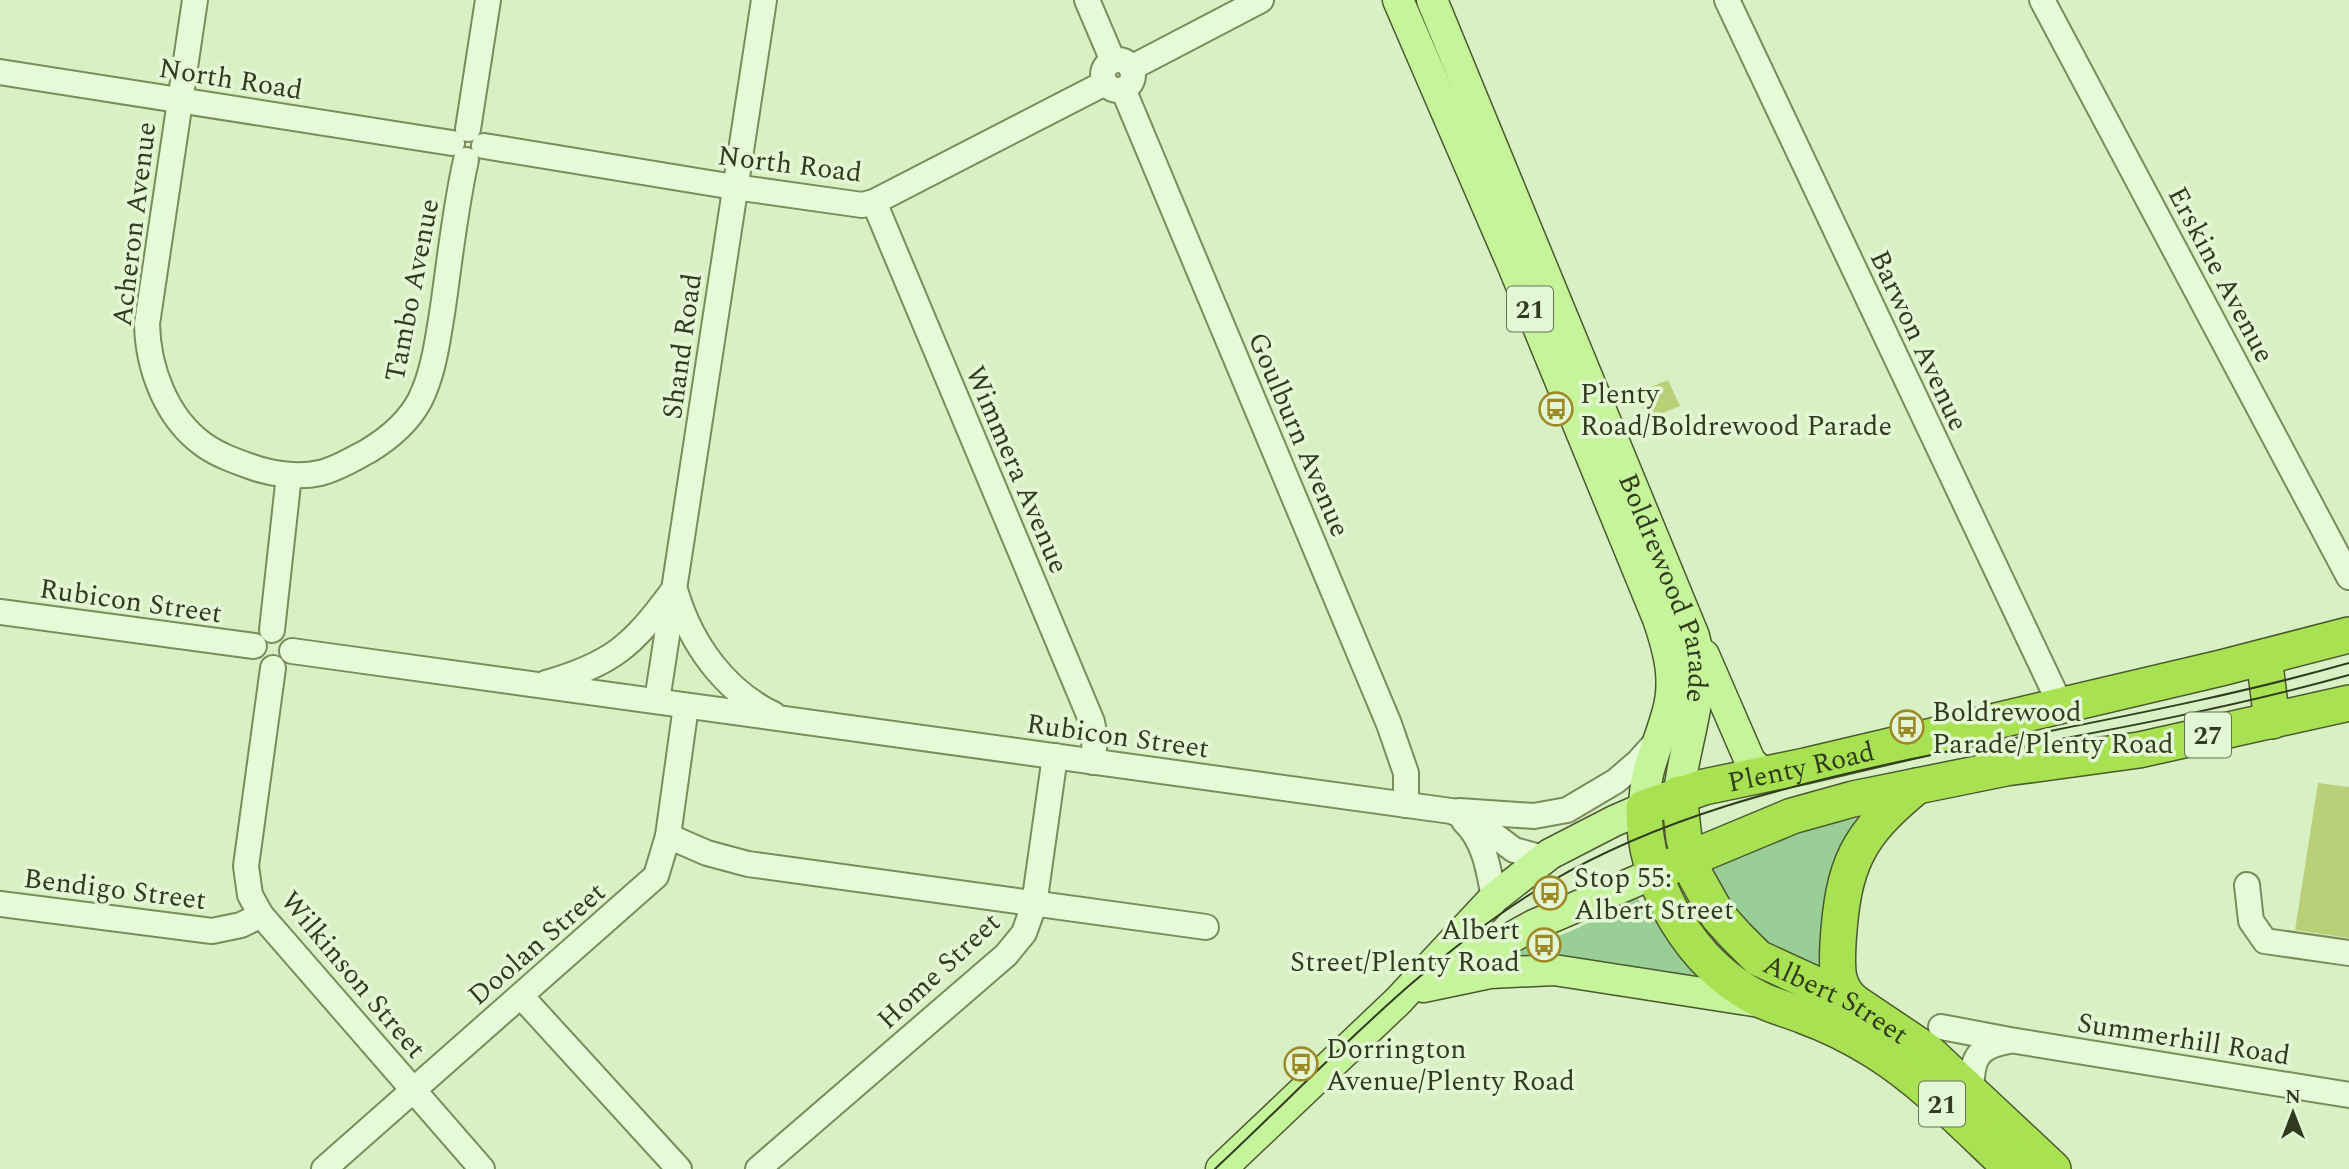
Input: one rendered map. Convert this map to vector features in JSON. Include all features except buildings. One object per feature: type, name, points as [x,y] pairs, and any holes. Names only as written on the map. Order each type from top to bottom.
[{"type":"highway","name":"Plenty Road","points":[[1644,808],[1679,794],[2061,706],[2349,635]]},
{"type":"highway","points":[[2264,657],[2272,721]]},
{"type":"highway","name":"Plenty Road","points":[[1655,873],[1792,816],[1853,799],[1919,784],[2066,758],[2139,750],[2349,703]]},
{"type":"highway","points":[[1854,1002],[1842,989],[1837,974],[1840,912],[1848,870],[1869,832],[1919,784]]},
{"type":"highway","name":"Albert Street","points":[[1679,794],[1680,822],[1689,859],[1701,886],[1718,916],[1758,958],[1854,1002],[1927,1051],[2053,1169]]},
{"type":"highway","name":"Albert Street","points":[[1644,808],[1647,844],[1655,873],[1672,912],[1698,951],[1750,994],[1846,1034],[1893,1063],[2012,1169]]},
{"type":"main road","name":"Boldrewood Parade","points":[[1398,0],[1525,260],[1694,636],[1699,683],[1679,794]]},
{"type":"main road","name":"Boldrewood Parade","points":[[1432,0],[1668,648],[1672,674],[1668,713],[1647,773],[1644,808]]},
{"type":"main road","points":[[1694,636],[1747,755],[1753,766],[1767,773]]},
{"type":"main road","name":"Plenty Road","points":[[1234,1166],[1411,994],[1494,898],[1543,858],[1644,808]]},
{"type":"main road","name":"Plenty Road","points":[[1411,994],[1534,925],[1655,873]]},
{"type":"main road","points":[[1411,994],[1490,973],[1554,971],[1718,994],[1774,1005]]},
{"type":"street","name":"Acheron Avenue","points":[[195,0],[148,324],[148,345],[153,369],[162,390],[178,418],[203,444],[232,460],[289,475]]},
{"type":"street","name":"Tambo Avenue","points":[[289,475],[319,473],[346,463],[373,448],[398,429],[420,401],[431,371],[439,332],[488,0]]},
{"type":"street","name":"Shand Road","points":[[657,701],[764,0]]},
{"type":"street","name":"Goulburn Avenue","points":[[1087,0],[1389,724],[1406,773],[1406,805]]},
{"type":"street","name":"North Road","points":[[0,72],[862,205],[874,202],[1261,0]]},
{"type":"street","name":"Barwon Avenue","points":[[1727,0],[2061,706]]},
{"type":"street","name":"Erskine Avenue","points":[[2042,0],[2349,577]]},
{"type":"street","name":"Wimmera Avenue","points":[[874,202],[1089,713],[1094,731],[1093,762]]},
{"type":"street","points":[[263,638],[287,636],[292,652],[285,663],[273,668],[261,663],[254,653],[263,638],[289,475]]},
{"type":"street","name":"Rubicon Street","points":[[539,685],[584,671],[620,651],[640,633],[675,589]]},
{"type":"street","name":"Rubicon Street","points":[[675,589],[692,634],[719,673],[751,701],[789,720]]},
{"type":"street","name":"Rubicon Street","points":[[0,612],[263,638]]},
{"type":"street","name":"Rubicon Street","points":[[292,652],[1445,810],[1524,816],[1548,815],[1577,806],[1611,785]]},
{"type":"street","name":"Wilkinson Street","points":[[273,668],[246,866],[250,895],[261,915],[482,1169]]},
{"type":"street","name":"Doolan Street","points":[[324,1169],[656,876],[668,836],[686,706]]},
{"type":"street","name":"Boldrewood Parade","points":[[1611,785],[1657,741]]},
{"type":"street","name":"Home Street","points":[[758,1169],[1006,955],[1024,933],[1034,905],[1055,756]]},
{"type":"street","name":"Rubicon Street","points":[[1445,810],[1466,816],[1514,850],[1543,858]]},
{"type":"street","name":"Rubicon Street","points":[[1445,810],[1460,818],[1475,834],[1488,865],[1494,898]]},
{"type":"street","points":[[668,836],[707,853],[748,864],[1206,927]]},
{"type":"street","points":[[2247,885],[2251,921],[2265,941],[2349,953]]},
{"type":"street","name":"Bendigo Street","points":[[0,904],[212,931],[241,925],[261,915]]},
{"type":"street","points":[[521,996],[679,1169]]},
{"type":"street","name":"Summerhill Road","points":[[1941,1027],[2349,1095]]},
{"type":"street","points":[[1971,1092],[1972,1071],[1979,1055],[1989,1044],[2010,1040]]},
{"type":"green space","points":[[1864,817],[1872,818],[1838,853],[1825,899],[1824,979],[1767,949],[1723,899],[1710,868],[1806,829]]},
{"type":"green space","points":[[1637,895],[1641,905],[1650,901],[1702,978],[1496,964],[1519,946],[1551,939],[1578,928],[1617,902]]},
{"type":"tram line","points":[[1215,1169],[1375,1016],[1459,944],[1550,882],[1636,839],[1725,806],[1818,780],[2186,703],[2349,663]]},
{"type":"tram line","points":[[2000,750],[2219,707],[2349,675]]},
{"type":"place","name":"Plenty Road/Boldrewood Parade","points":[[1556,409]]},
{"type":"place","name":"Boldrewood Parade/Plenty Road","points":[[1907,727]]},
{"type":"place","name":"Stop 55: Albert Street","points":[[1550,893]]},
{"type":"place","name":"Albert Street/Plenty Road","points":[[1544,945]]},
{"type":"place","name":"Dorrington Avenue/Plenty Road","points":[[1301,1064]]}]
